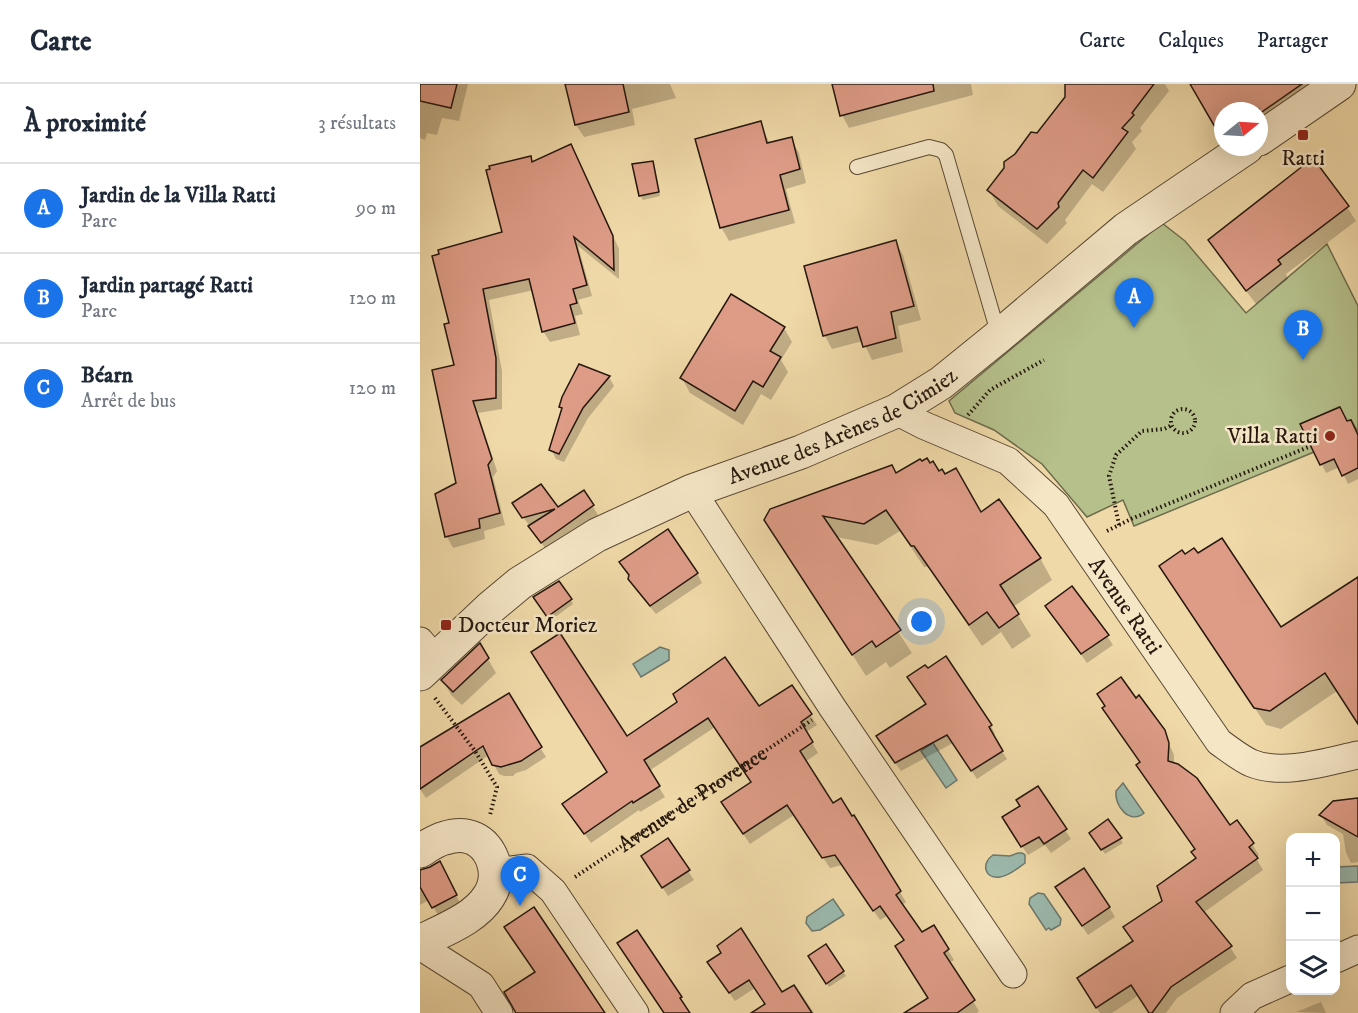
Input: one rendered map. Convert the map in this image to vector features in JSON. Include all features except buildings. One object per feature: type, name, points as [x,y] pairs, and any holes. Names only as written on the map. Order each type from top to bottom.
[{"type":"street","points":[[1268,133],[1339,84]]},
{"type":"street","name":"Avenue des Arènes de Cimiez","points":[[427,668],[490,608],[520,584],[550,563],[628,519],[692,491],[801,452],[896,411],[941,383],[1126,229],[1234,156]]},
{"type":"street","name":"Avenue Ratti","points":[[896,411],[1008,461],[1056,505],[1219,742],[1252,763],[1283,768],[1315,765],[1358,755]]},
{"type":"street","points":[[692,491],[832,707],[1012,974]]},
{"type":"street","points":[[420,851],[444,838],[460,836],[476,838],[485,845],[496,872],[489,896],[467,917],[420,944],[481,985],[499,1013]]},
{"type":"street","points":[[496,872],[527,868],[553,891],[635,1013]]},
{"type":"street","points":[[1340,957],[1358,949]]},
{"type":"street","points":[[1234,1013],[1252,996],[1286,981]]},
{"type":"lane","points":[[857,167],[929,147],[941,150],[946,155],[999,336]]},
{"type":"path","points":[[951,437],[990,390],[1044,360]]},
{"type":"path","points":[[1184,409],[1193,416],[1194,427],[1188,432],[1176,431],[1172,425],[1172,417],[1177,411],[1184,409]]},
{"type":"path","points":[[1119,525],[1109,476],[1116,455],[1142,431],[1164,429],[1172,425]]},
{"type":"path","points":[[1131,519],[1311,446]]},
{"type":"path","points":[[427,668],[497,787],[490,816],[476,838]]},
{"type":"path","name":"Avenue de Provence","points":[[553,891],[832,707]]},
{"type":"green space","points":[[1162,223],[1185,241],[1246,313],[1327,244],[1358,306],[1358,432],[1351,420],[1347,421],[1339,407],[1301,424],[1314,452],[1134,526],[1123,500],[1087,517],[1042,464],[994,430],[955,413],[949,401]]},
{"type":"shaded area","points":[[660,647],[669,650],[669,660],[641,677],[633,664]]},
{"type":"shaded area","points":[[933,743],[957,780],[946,788],[921,751]]},
{"type":"shaded area","points":[[1123,783],[1144,813],[1139,816],[1128,815],[1120,808],[1116,791]]},
{"type":"shaded area","points":[[1018,853],[1025,855],[1025,863],[1013,872],[995,877],[990,876],[986,870],[987,862],[993,855],[1010,856]]},
{"type":"shaded area","points":[[1358,866],[1358,882],[1340,883],[1340,867]]},
{"type":"shaded area","points":[[1038,893],[1044,894],[1061,919],[1060,925],[1051,930],[1049,928],[1046,930],[1029,904],[1030,898]]},
{"type":"shaded area","points":[[833,899],[844,915],[820,930],[812,931],[806,923],[807,917]]},
{"type":"place","name":"Ratti","points":[[1303,135]]},
{"type":"place","name":"Jardin de la Villa Ratti","points":[[1134,328]]},
{"type":"place","name":"Jardin partagé Ratti","points":[[1303,360]]},
{"type":"place","name":"Villa Ratti","points":[[1330,436]]},
{"type":"place","name":"Docteur Moriez","points":[[446,625]]},
{"type":"place","name":"Béarn","points":[[520,906]]}]
